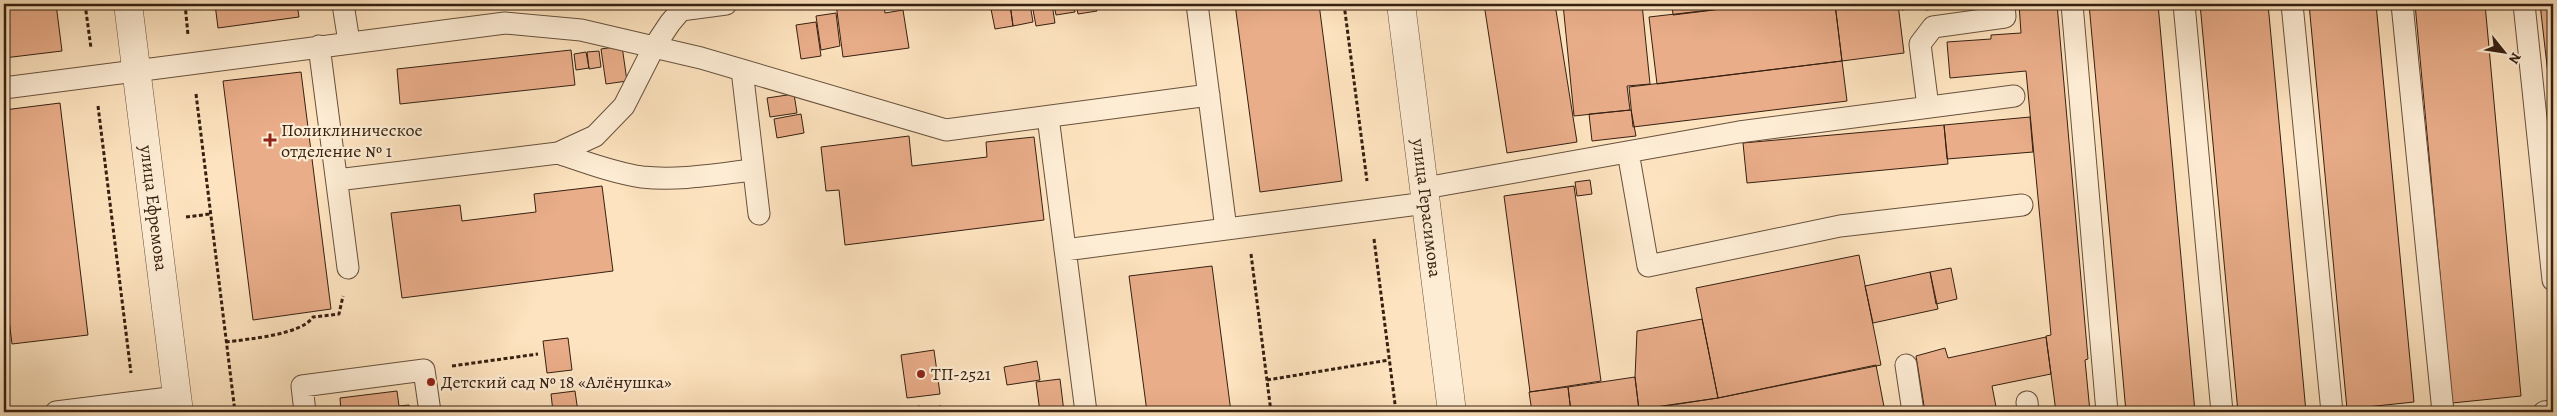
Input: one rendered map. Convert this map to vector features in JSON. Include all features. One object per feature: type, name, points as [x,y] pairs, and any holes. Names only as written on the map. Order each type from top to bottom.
[{"type":"street","name":"улица Ефремова","points":[[128,4],[178,404]]},
{"type":"street","name":"улица Герасимова","points":[[1401,4],[1452,412]]},
{"type":"lane","points":[[343,4],[348,42]]},
{"type":"lane","points":[[337,180],[558,152],[595,136],[624,106],[654,47],[681,10],[726,4]]},
{"type":"lane","points":[[1197,4],[1226,229]]},
{"type":"lane","points":[[1928,107],[1920,44],[1933,27],[2005,17],[2004,4]]},
{"type":"lane","points":[[2072,4],[2107,412]]},
{"type":"lane","points":[[2184,4],[2222,412]]},
{"type":"lane","points":[[2292,4],[2332,412]]},
{"type":"lane","points":[[2402,4],[2443,412]]},
{"type":"lane","points":[[2524,4],[2553,280]]},
{"type":"lane","points":[[4,88],[192,62],[506,23],[581,30],[654,47],[742,70],[946,130],[1209,95]]},
{"type":"lane","points":[[319,46],[348,268]]},
{"type":"lane","points":[[742,70],[758,214]]},
{"type":"lane","points":[[1065,250],[1247,226],[1426,195],[1628,152],[1739,132],[2014,96]]},
{"type":"lane","points":[[1048,117],[1086,412]]},
{"type":"lane","points":[[558,152],[598,167],[642,177],[686,177],[753,170]]},
{"type":"lane","points":[[1628,152],[1648,266],[1840,226],[2022,205]]},
{"type":"lane","points":[[1906,365],[1913,412]]},
{"type":"lane","points":[[305,412],[302,386],[424,370],[430,412]]},
{"type":"lane","points":[[56,412],[134,402],[178,404]]},
{"type":"lane","points":[[2544,412],[2553,412]]},
{"type":"path","points":[[86,4],[134,402]]},
{"type":"path","points":[[184,4],[235,412]]},
{"type":"path","points":[[1247,226],[1271,412]]},
{"type":"path","points":[[226,342],[268,337],[309,324],[313,317],[339,314],[348,268]]},
{"type":"path","points":[[424,370],[538,354]]},
{"type":"path","points":[[1267,380],[1389,360]]},
{"type":"building","points":[[4,4],[56,4],[62,51],[4,58]]},
{"type":"building","points":[[215,4],[297,4],[299,17],[218,28]]},
{"type":"building","points":[[836,4],[884,4],[885,13],[903,10],[909,48],[843,57]]},
{"type":"building","points":[[990,4],[1010,4],[1013,26],[995,29]]},
{"type":"building","points":[[1010,4],[1030,4],[1033,22],[1013,26]]},
{"type":"building","points":[[1032,4],[1052,4],[1055,23],[1036,26]]},
{"type":"building","points":[[1054,4],[1073,4],[1075,12],[1056,15]]},
{"type":"building","points":[[1076,4],[1095,4],[1097,11],[1078,14]]},
{"type":"building","points":[[1098,4],[1117,4],[1098,6]]},
{"type":"building","points":[[1235,4],[1319,4],[1342,181],[1260,192]]},
{"type":"building","points":[[1484,4],[1555,4],[1577,142],[1507,153]]},
{"type":"building","points":[[1563,4],[1642,4],[1650,84],[1627,86],[1630,110],[1574,116]]},
{"type":"building","points":[[1672,4],[1763,4],[1673,15]]},
{"type":"building","points":[[1763,4],[1835,4],[1842,61],[1657,84],[1649,17]]},
{"type":"building","points":[[1835,4],[1898,4],[1904,53],[1842,61]]},
{"type":"building","points":[[1901,4],[1976,4],[1926,10],[1925,6],[1902,10]]},
{"type":"building","points":[[2019,4],[2057,4],[2088,359],[2085,360],[2090,412],[2056,412],[2046,336],[2051,335],[2026,71],[1950,78],[1947,42],[1991,39],[1991,35],[2021,33]]},
{"type":"building","points":[[2089,4],[2158,4],[2195,412],[2126,412]]},
{"type":"building","points":[[2200,4],[2268,4],[2306,412],[2238,412]]},
{"type":"building","points":[[2309,4],[2376,4],[2414,402],[2347,409]]},
{"type":"building","points":[[2415,4],[2485,4],[2521,396],[2452,403]]},
{"type":"building","points":[[2540,4],[2553,4],[2553,118]]},
{"type":"building","points":[[836,13],[840,46],[821,50],[816,16]]},
{"type":"building","points":[[816,22],[821,56],[801,59],[796,25]]},
{"type":"building","points":[[622,46],[627,81],[606,84],[601,49]]},
{"type":"building","points":[[571,50],[575,85],[400,104],[397,69]]},
{"type":"building","points":[[599,51],[601,67],[589,69],[587,52]]},
{"type":"building","points":[[586,52],[589,68],[576,70],[574,54]]},
{"type":"building","points":[[1842,61],[1847,101],[1633,127],[1629,87]]},
{"type":"building","name":"Поликлиническое отделение № 1","points":[[301,72],[331,309],[253,320],[223,81]]},
{"type":"building","points":[[794,94],[797,113],[770,117],[767,98]]},
{"type":"building","points":[[60,103],[88,335],[12,344],[4,278],[4,110]]},
{"type":"building","points":[[1631,110],[1636,136],[1592,141],[1589,114]]},
{"type":"building","points":[[801,114],[804,133],[777,138],[774,119]]},
{"type":"building","points":[[2030,117],[2033,152],[1947,159],[1944,125]]},
{"type":"building","points":[[1944,125],[1948,164],[1747,183],[1743,143]]},
{"type":"building","points":[[909,136],[912,166],[987,157],[986,142],[1034,137],[1044,220],[845,245],[839,190],[826,191],[821,147]]},
{"type":"building","points":[[1590,180],[1592,194],[1577,196],[1575,182]]},
{"type":"building","points":[[602,186],[613,271],[402,298],[391,213],[460,205],[462,221],[536,212],[534,194]]},
{"type":"building","points":[[1574,186],[1601,381],[1530,392],[1504,196]]},
{"type":"building","points":[[1859,255],[1881,365],[1718,398],[1696,288]]},
{"type":"building","points":[[1212,266],[1231,412],[1147,412],[1129,276]]},
{"type":"building","points":[[1951,268],[1957,299],[1936,304],[1930,272]]},
{"type":"building","points":[[1930,272],[1938,309],[1873,323],[1865,286]]},
{"type":"building","points":[[1702,319],[1718,398],[1639,410],[1635,377],[1637,331]]},
{"type":"building","points":[[2046,337],[2051,374],[1992,386],[1997,412],[1925,412],[1916,356],[1945,348],[1948,358]]},
{"type":"building","points":[[568,338],[572,370],[547,373],[543,341]]},
{"type":"building","name":"ТП-2521","points":[[934,350],[940,394],[907,398],[901,355]]},
{"type":"building","points":[[1037,361],[1040,380],[1007,385],[1004,367]]},
{"type":"building","points":[[1876,365],[1885,412],[1620,412],[1718,398]]},
{"type":"building","points":[[1635,377],[1639,410],[1571,412],[1568,387]]},
{"type":"building","points":[[1060,379],[1064,412],[1040,412],[1036,382]]},
{"type":"building","points":[[1568,387],[1571,412],[1532,412],[1529,392]]},
{"type":"building","points":[[397,391],[399,406],[409,405],[410,412],[341,412],[340,398]]},
{"type":"building","points":[[575,391],[578,412],[553,412],[551,394]]},
{"type":"building","points":[[920,406],[921,412],[908,412],[907,408]]},
{"type":"building","points":[[941,406],[942,412],[921,412],[920,409]]},
{"type":"place","name":"Поликлиническое отделение № 1","points":[[270,140]]},
{"type":"place","name":"ТП-2521","points":[[921,374]]},
{"type":"place","name":"Детский сад № 18 «Алёнушка»","points":[[431,382]]}]
